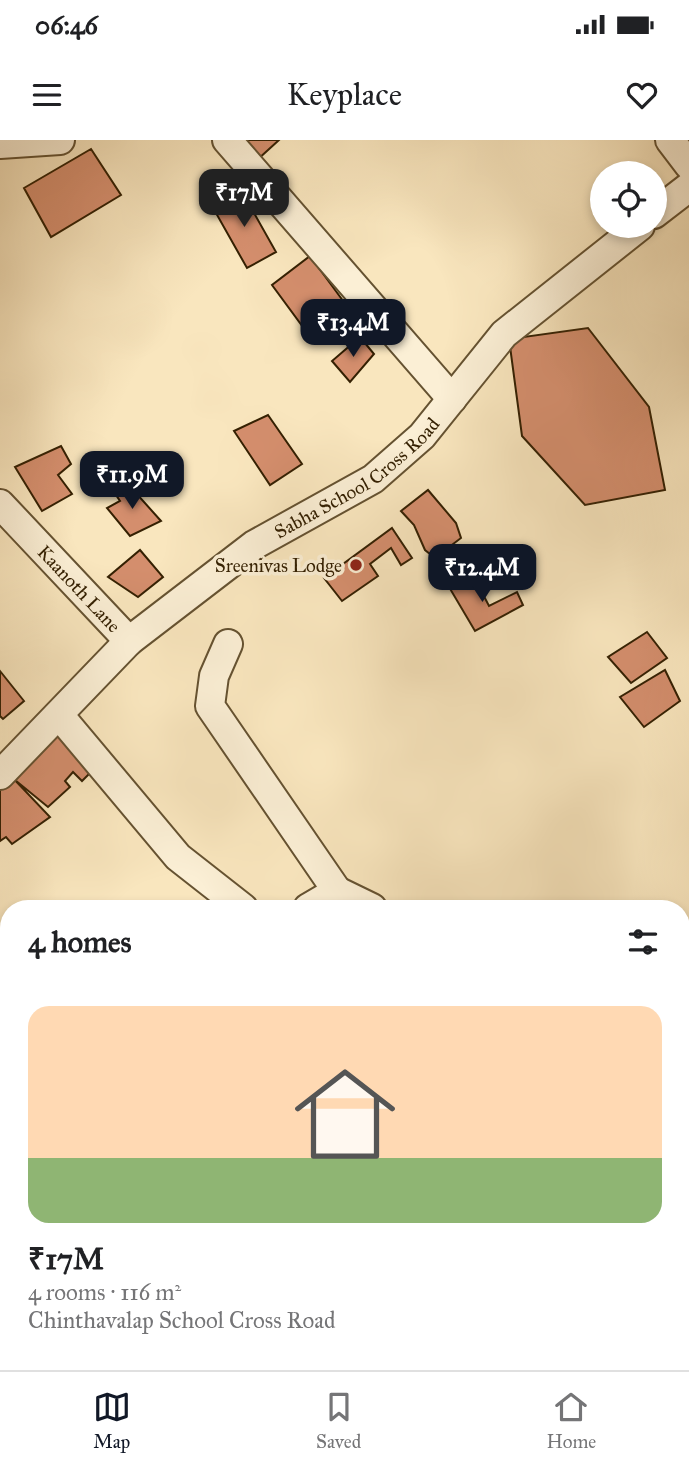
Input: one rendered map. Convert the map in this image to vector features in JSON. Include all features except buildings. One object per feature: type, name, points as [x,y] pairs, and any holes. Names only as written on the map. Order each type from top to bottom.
[{"type":"street","points":[[0,144],[60,140]]},
{"type":"street","points":[[227,140],[452,398]]},
{"type":"street","points":[[667,204],[689,187]]},
{"type":"street","name":"Sabha School Cross Road","points":[[0,775],[129,641],[254,545],[373,479],[422,436],[503,334],[625,238]]},
{"type":"street","name":"Kaanoth Lane","points":[[0,504],[129,641]]},
{"type":"street","points":[[228,644],[215,676],[210,706],[337,891],[356,900]]},
{"type":"street","points":[[59,715],[178,858],[233,900]]},
{"type":"street","points":[[322,900],[337,891]]},
{"type":"place","name":"Sreenivas Lodge","points":[[356,565]]}]
